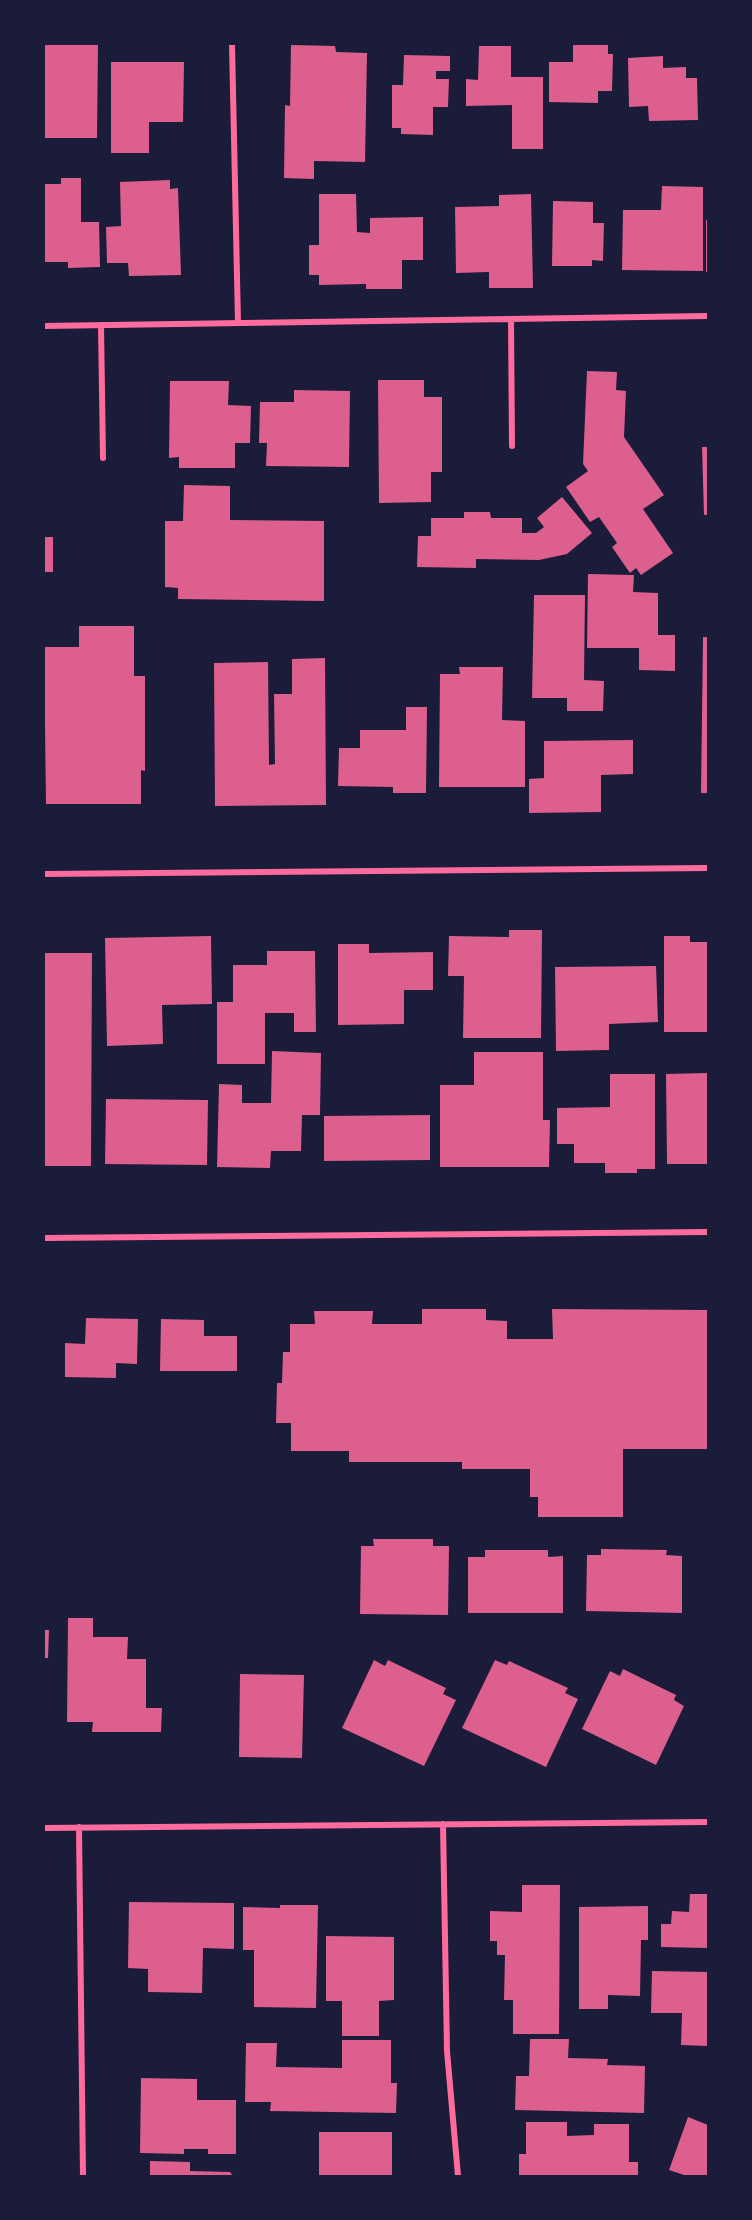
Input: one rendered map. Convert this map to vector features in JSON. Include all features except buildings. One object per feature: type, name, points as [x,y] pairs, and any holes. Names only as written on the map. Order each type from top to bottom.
[{"type":"street","points":[[232,44],[238,323]]},
{"type":"street","points":[[44,326],[708,316]]},
{"type":"street","points":[[511,319],[512,446]]},
{"type":"street","points":[[101,325],[103,458]]},
{"type":"street","points":[[44,874],[708,868]]},
{"type":"street","points":[[44,1238],[708,1232]]},
{"type":"street","points":[[44,1828],[708,1822]]},
{"type":"street","points":[[443,1824],[447,2051],[458,2176]]},
{"type":"street","points":[[79,1827],[82,2176]]}]
